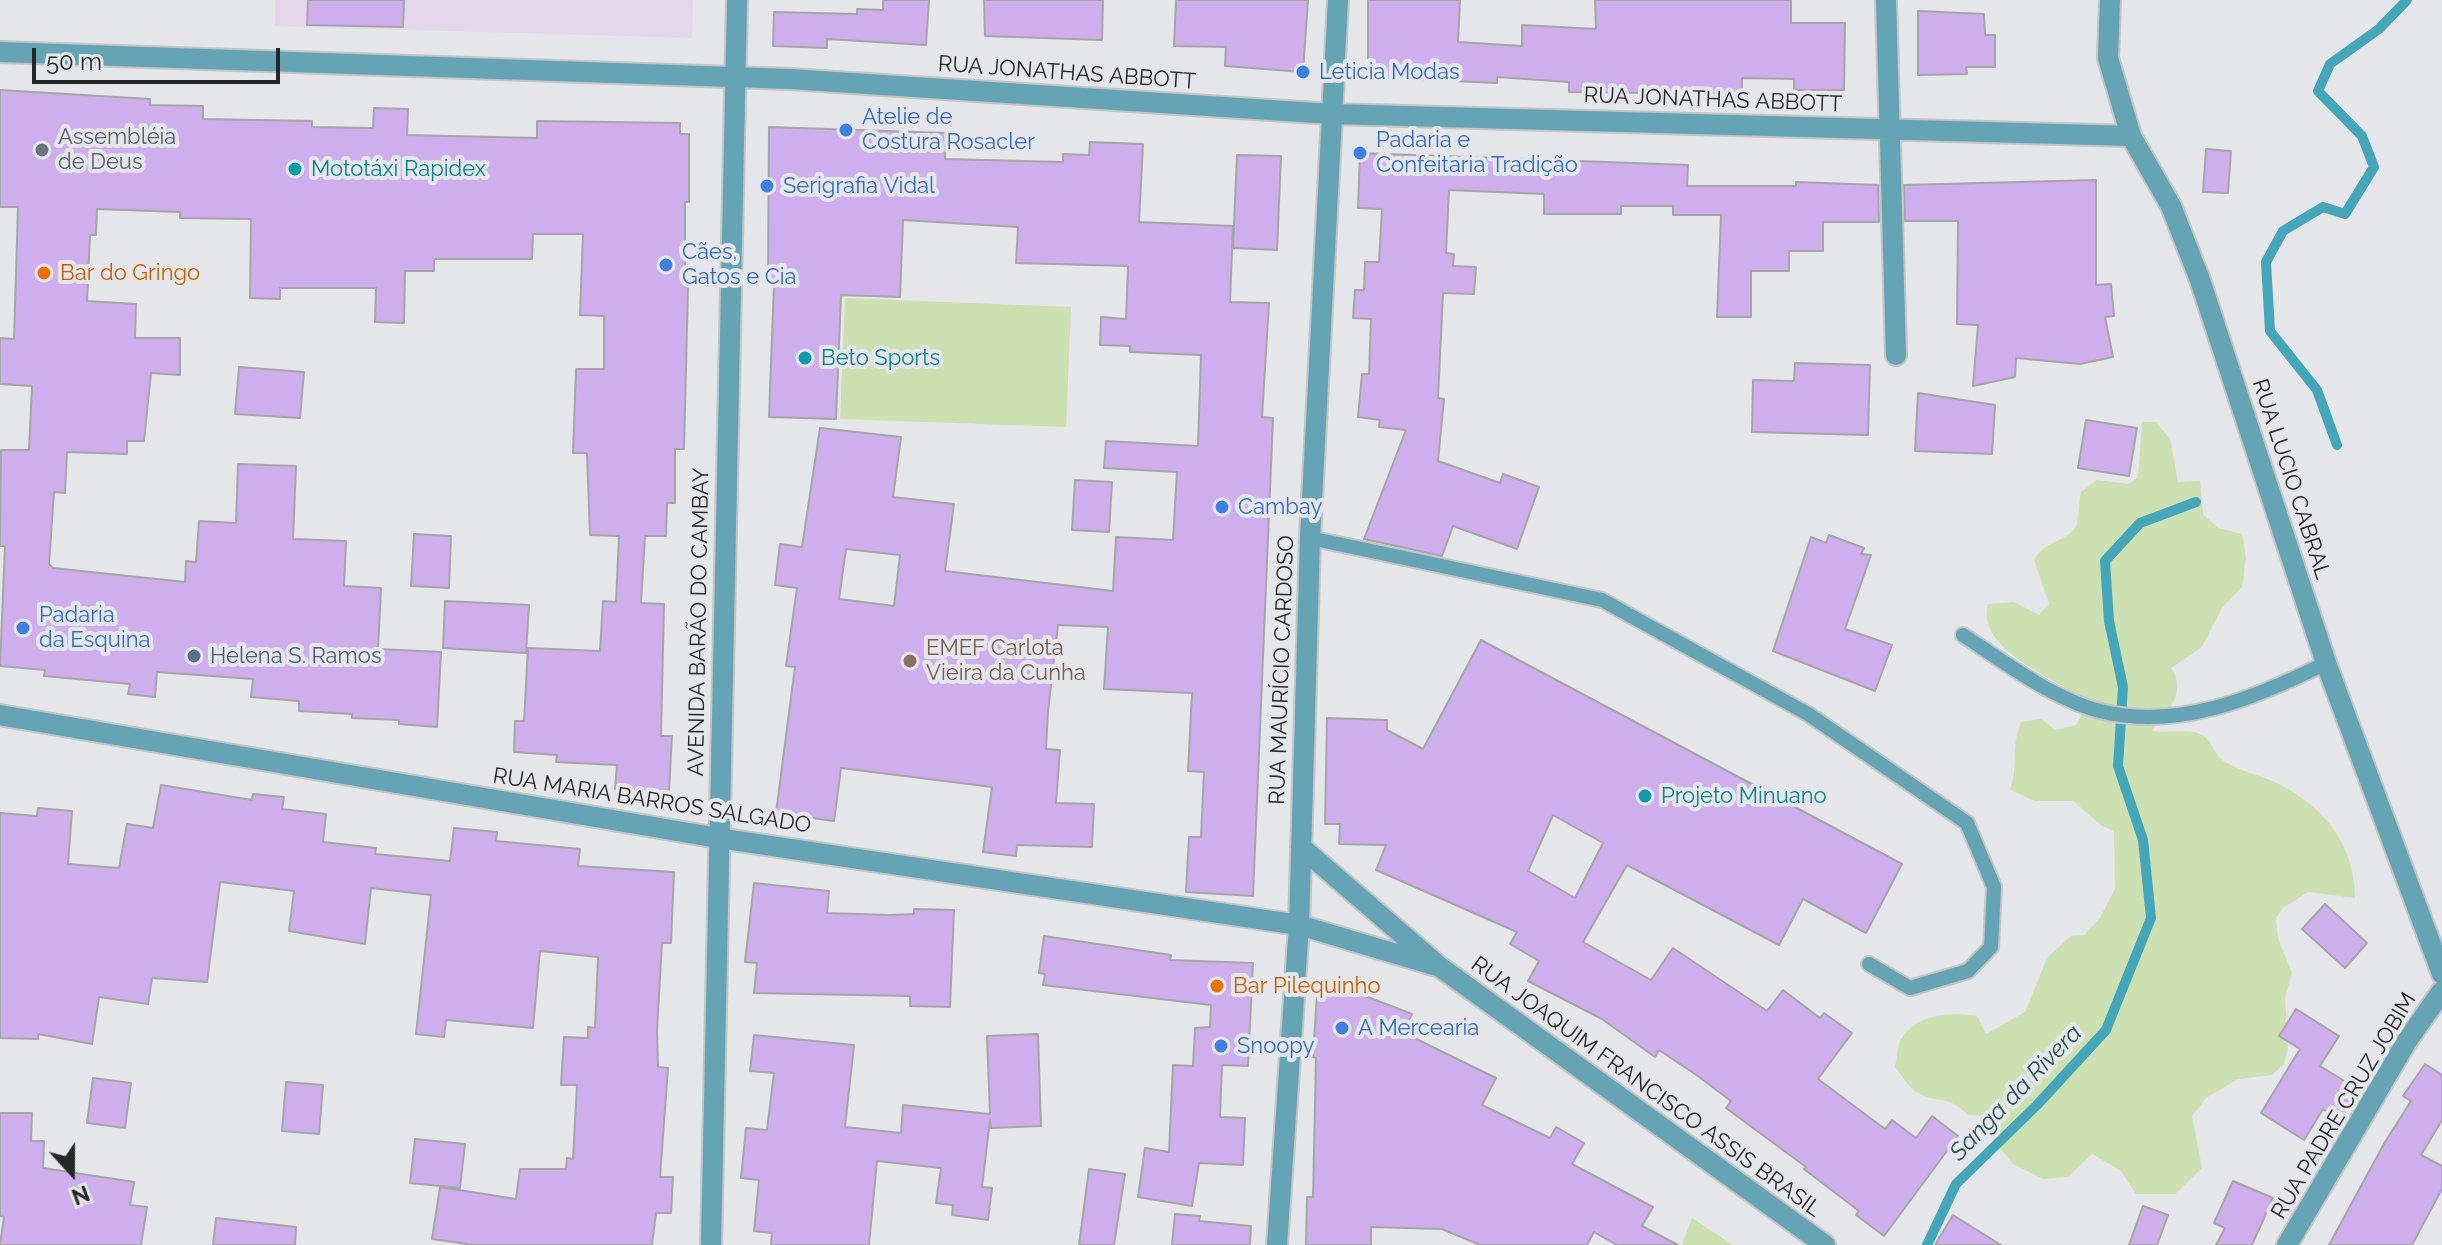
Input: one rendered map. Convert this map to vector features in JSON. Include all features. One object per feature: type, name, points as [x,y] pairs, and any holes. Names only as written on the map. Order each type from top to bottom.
[{"type":"street","name":"AVENIDA BARÃO DO CAMBAY","points":[[711,1245],[737,0]]},
{"type":"street","name":"RUA MAURÍCIO CARDOSO","points":[[1277,1245],[1299,925],[1310,538],[1338,0]]},
{"type":"street","points":[[1886,0],[1896,355]]},
{"type":"street","name":"RUA LUCIO CABRAL","points":[[2110,0],[2108,58],[2131,136],[2171,206],[2200,280],[2326,663],[2442,974]]},
{"type":"street","name":"RUA JONATHAS ABBOTT","points":[[0,52],[735,78],[1332,114],[2131,136]]},
{"type":"street","name":"RUA MARIA BARROS SALGADO","points":[[0,715],[718,838],[1299,925]]},
{"type":"street","name":"RUA JOAQUIM FRANCISCO ASSIS BRASIL","points":[[1301,847],[1440,967],[1825,1245]]},
{"type":"street","name":"RUA JOAQUIM FRANCISCO ASSIS BRASIL","points":[[1299,925],[1440,967]]},
{"type":"street","name":"RUA PADRE CRUZ JOBIM","points":[[2287,1245],[2407,1041],[2442,991]]},
{"type":"lane","points":[[1310,538],[1602,600],[1808,714],[1967,823],[1994,887],[1991,947],[1968,971],[1910,988],[1869,964]]},
{"type":"lane","points":[[1963,635],[2028,677],[2095,710],[2144,717],[2212,710],[2281,686],[2326,663]]},
{"type":"shaded area","points":[[275,0],[693,0],[692,38],[275,26]]},
{"type":"green space","points":[[845,298],[1071,307],[1066,427],[840,419]]},
{"type":"green space","points":[[2142,422],[2156,422],[2170,439],[2178,482],[2200,481],[2203,514],[2218,528],[2242,534],[2246,558],[2242,587],[2222,608],[2202,647],[2171,668],[2176,677],[2176,694],[2169,709],[2151,731],[2200,734],[2208,739],[2224,761],[2288,789],[2319,812],[2331,826],[2349,859],[2355,898],[2308,892],[2283,908],[2276,918],[2278,938],[2292,973],[2285,998],[2288,1049],[2284,1064],[2272,1075],[2238,1079],[2206,1098],[2192,1116],[2202,1168],[2175,1194],[2136,1194],[2121,1171],[2092,1154],[2068,1177],[2043,1179],[2013,1164],[1992,1138],[1989,1116],[1968,1115],[1947,1101],[1916,1092],[1895,1067],[1900,1041],[1924,1020],[1956,1014],[1977,1016],[1986,1034],[2025,1012],[2047,958],[2071,936],[2084,935],[2100,918],[2115,889],[2114,831],[2102,826],[2073,801],[2035,801],[2010,790],[2021,722],[2041,719],[2055,730],[2076,725],[2088,703],[2022,662],[1994,636],[1987,621],[1988,604],[2014,602],[2039,615],[2049,604],[2034,560],[2044,549],[2074,529],[2081,492],[2097,480],[2129,484],[2138,477]]},
{"type":"green space","points":[[1692,1218],[1733,1245],[1682,1245]]},
{"type":"building","points":[[308,0],[404,0],[403,27],[307,25]]},
{"type":"building","points":[[883,0],[929,0],[926,45],[827,39],[827,48],[773,46],[774,12],[857,14],[857,9],[883,10]]},
{"type":"building","points":[[984,0],[1103,0],[1102,40],[985,36]]},
{"type":"building","points":[[1176,0],[1308,0],[1303,72],[1225,66],[1226,47],[1174,46]]},
{"type":"building","points":[[1368,0],[1460,0],[1458,42],[1522,46],[1522,25],[1596,29],[1595,0],[1791,0],[1791,23],[1845,23],[1844,90],[1794,90],[1794,79],[1742,78],[1742,94],[1569,92],[1569,82],[1497,77],[1497,83],[1368,77]]},
{"type":"building","points":[[1918,11],[1984,14],[1985,35],[1995,35],[1995,67],[1966,67],[1967,74],[1918,75]]},
{"type":"building","points":[[0,90],[150,99],[150,105],[203,106],[203,119],[312,121],[312,127],[373,128],[374,108],[408,109],[407,135],[537,138],[537,121],[680,123],[680,134],[689,134],[689,202],[685,202],[685,287],[688,287],[684,449],[675,449],[675,503],[667,503],[666,536],[645,536],[641,603],[664,604],[661,736],[672,736],[669,791],[615,789],[617,765],[556,762],[557,755],[514,752],[515,721],[524,721],[528,648],[600,651],[603,601],[616,602],[619,536],[590,535],[587,453],[573,453],[576,369],[604,369],[604,316],[580,315],[583,234],[533,234],[532,259],[434,259],[434,271],[405,271],[404,323],[375,322],[376,288],[280,288],[280,299],[250,298],[251,219],[180,218],[180,212],[97,209],[96,235],[90,235],[87,301],[136,304],[135,338],[180,338],[180,375],[151,373],[144,441],[127,441],[127,454],[67,452],[65,493],[54,492],[49,564],[53,568],[185,582],[186,561],[196,562],[199,521],[236,523],[238,464],[296,466],[293,539],[346,541],[344,586],[381,588],[378,649],[441,652],[437,727],[399,724],[399,720],[352,718],[352,714],[299,711],[299,701],[251,697],[253,679],[157,672],[155,697],[128,694],[130,684],[44,676],[45,670],[0,666],[5,546],[0,546],[1,450],[29,450],[32,386],[0,384],[0,338],[14,339],[18,207],[0,207]]},
{"type":"building","points":[[769,127],[946,133],[945,159],[1063,162],[1063,154],[1089,155],[1090,142],[1143,144],[1139,222],[1233,226],[1230,302],[1269,303],[1262,417],[1273,418],[1253,896],[1186,892],[1189,837],[1201,837],[1204,772],[1188,771],[1192,693],[1104,689],[1108,627],[1058,625],[1048,711],[1046,749],[1060,750],[1056,803],[1094,804],[1092,847],[1017,845],[1016,856],[983,852],[992,787],[841,768],[834,821],[776,813],[795,667],[786,666],[797,588],[775,585],[780,544],[802,547],[820,428],[901,437],[893,497],[954,504],[945,571],[1113,591],[1116,537],[1173,540],[1177,472],[1104,468],[1106,441],[1198,446],[1201,355],[1130,352],[1130,346],[1100,345],[1101,317],[1126,319],[1128,266],[1016,263],[1018,227],[903,220],[900,297],[841,295],[836,419],[769,417],[774,284],[768,284]],"holes":[[[846,549],[900,555],[894,606],[839,599]]]},
{"type":"building","points":[[2206,149],[2231,151],[2228,193],[2203,192]]},
{"type":"building","points":[[1360,153],[1688,165],[1687,186],[1796,186],[1796,182],[1878,185],[1879,222],[1823,222],[1823,251],[1789,251],[1789,271],[1751,271],[1751,317],[1717,317],[1721,215],[1673,215],[1673,206],[1621,206],[1621,214],[1544,214],[1544,194],[1449,190],[1446,253],[1454,254],[1453,266],[1476,267],[1474,294],[1443,293],[1438,398],[1444,399],[1438,461],[1500,483],[1503,474],[1539,487],[1517,549],[1453,526],[1442,556],[1364,539],[1406,430],[1379,427],[1380,420],[1358,417],[1362,374],[1369,374],[1371,319],[1353,318],[1355,290],[1364,290],[1365,262],[1379,262],[1382,209],[1358,208]]},
{"type":"building","points":[[1237,155],[1281,156],[1277,250],[1233,248]]},
{"type":"building","points":[[2096,180],[2096,285],[2111,284],[2114,316],[2105,317],[2113,357],[2080,364],[2016,358],[2015,377],[1973,386],[1978,325],[1957,324],[1958,221],[1905,221],[1904,185]]},
{"type":"building","points":[[1795,363],[1870,365],[1868,435],[1752,432],[1753,380],[1794,381]]},
{"type":"building","points":[[239,367],[304,372],[300,418],[235,414]]},
{"type":"building","points":[[1918,393],[1995,405],[1992,454],[1915,451]]},
{"type":"building","points":[[2086,420],[2137,428],[2129,476],[2078,468]]},
{"type":"building","points":[[1075,480],[1112,482],[1109,532],[1072,530]]},
{"type":"building","points":[[414,534],[451,536],[449,588],[411,586]]},
{"type":"building","points":[[1829,535],[1864,548],[1861,554],[1871,555],[1845,629],[1892,645],[1875,691],[1773,651],[1811,537],[1826,543]]},
{"type":"building","points":[[445,601],[529,605],[526,653],[443,648]]},
{"type":"building","points":[[1481,640],[1902,864],[1866,933],[1803,899],[1779,945],[1627,865],[1583,942],[1651,980],[1673,948],[1767,1011],[1783,990],[1820,1018],[1824,1013],[1852,1033],[1818,1079],[1885,1129],[1892,1120],[1916,1138],[1932,1116],[1958,1136],[1884,1236],[1856,1215],[1859,1211],[1804,1169],[1806,1167],[1726,1108],[1731,1101],[1695,1074],[1659,1050],[1655,1057],[1602,1019],[1528,981],[1539,961],[1510,944],[1517,932],[1376,870],[1386,845],[1339,844],[1340,824],[1325,824],[1327,718],[1387,720],[1387,730],[1423,749]],"holes":[[[1553,815],[1603,843],[1575,898],[1528,871]]]},
{"type":"building","points":[[161,785],[252,800],[253,794],[284,797],[282,809],[326,814],[323,842],[376,848],[375,854],[450,861],[454,828],[497,832],[496,841],[580,849],[578,866],[674,872],[671,943],[662,943],[657,1030],[658,1067],[668,1068],[660,1177],[673,1177],[671,1213],[656,1213],[652,1245],[474,1245],[432,1239],[440,1187],[516,1199],[520,1169],[566,1169],[567,1158],[573,1159],[577,1085],[561,1085],[564,1037],[588,1038],[588,1027],[595,1028],[598,957],[540,951],[533,1028],[446,1020],[444,1037],[416,1034],[431,895],[371,888],[365,944],[289,931],[294,891],[220,882],[207,982],[152,978],[148,1004],[99,997],[92,1044],[38,1034],[38,1039],[0,1038],[0,813],[37,816],[38,808],[72,811],[68,864],[119,868],[127,824],[153,828]]},
{"type":"building","points":[[754,883],[829,891],[827,913],[890,915],[914,914],[914,909],[954,910],[950,1007],[910,1006],[910,996],[754,993],[757,963],[745,962]]},
{"type":"building","points":[[2325,904],[2367,943],[2345,968],[2302,929]]},
{"type":"building","points":[[1044,936],[1171,955],[1170,960],[1253,963],[1248,1066],[1222,1065],[1220,1117],[1245,1118],[1243,1165],[1199,1163],[1192,1206],[1138,1197],[1145,1148],[1169,1152],[1173,1065],[1193,1066],[1195,1028],[1210,1027],[1211,1005],[1043,985],[1045,974],[1039,973]]},
{"type":"building","points":[[1318,978],[1412,1014],[1404,1033],[1496,1078],[1482,1105],[1550,1138],[1556,1127],[1584,1143],[1572,1164],[1653,1207],[1642,1226],[1678,1245],[1617,1245],[1594,1232],[1587,1245],[1480,1245],[1442,1229],[1371,1227],[1371,1245],[1306,1245],[1307,1197],[1313,1197],[1316,1058],[1313,1057]]},
{"type":"building","points":[[2296,1009],[2339,1036],[2320,1066],[2359,1090],[2340,1120],[2323,1109],[2304,1140],[2261,1113],[2300,1049],[2279,1036]]},
{"type":"building","points":[[1038,1034],[1041,1126],[991,1128],[990,1120],[982,1187],[992,1188],[988,1220],[952,1215],[953,1205],[936,1203],[941,1168],[877,1161],[869,1245],[771,1245],[772,1233],[754,1231],[759,1180],[741,1178],[746,1128],[767,1130],[774,1073],[750,1071],[754,1035],[854,1045],[845,1127],[901,1133],[903,1105],[990,1114],[987,1036]]},
{"type":"building","points":[[2425,1064],[2442,1075],[2442,1120],[2421,1155],[2442,1166],[2442,1189],[2412,1245],[2329,1245],[2411,1101],[2403,1096]]},
{"type":"building","points":[[93,1078],[131,1083],[125,1128],[87,1123]]},
{"type":"building","points":[[286,1082],[323,1085],[319,1134],[282,1131]]},
{"type":"building","points":[[0,1113],[32,1113],[31,1141],[44,1141],[43,1168],[134,1182],[130,1205],[147,1207],[141,1245],[0,1245],[4,1217],[0,1216]]},
{"type":"building","points":[[415,1139],[465,1144],[460,1188],[410,1183]]},
{"type":"building","points":[[1089,1169],[1125,1174],[1114,1245],[1079,1245]]},
{"type":"building","points":[[2233,1181],[2273,1198],[2252,1245],[2216,1245],[2225,1228],[2214,1223]]},
{"type":"building","points":[[2143,1206],[2168,1215],[2157,1245],[2129,1245]]},
{"type":"building","points":[[1175,1214],[1200,1216],[1199,1221],[1251,1226],[1250,1245],[1172,1245]]},
{"type":"building","points":[[1953,1215],[2001,1245],[1935,1245]]},
{"type":"building","points":[[216,1218],[296,1227],[295,1245],[213,1245]]},
{"type":"waterway","name":"Sanga da Rivera","points":[[2337,445],[2317,390],[2270,331],[2266,262],[2283,231],[2323,207],[2345,214],[2374,167],[2362,136],[2318,91],[2330,64],[2379,29],[2407,0]]},
{"type":"waterway","name":"Sanga da Rivera","points":[[1927,1245],[1956,1184],[2037,1105],[2106,1030],[2151,918],[2143,840],[2118,766],[2123,687],[2109,621],[2105,561],[2140,523],[2196,502]]},
{"type":"place","name":"Leticia Modas","points":[[1303,72]]},
{"type":"place","name":"Atelie de Costura Rosacler","points":[[846,130]]},
{"type":"place","name":"Assembléia de Deus","points":[[42,150]]},
{"type":"place","name":"Padaria e Confeitaria Tradição","points":[[1360,153]]},
{"type":"place","name":"Mototáxi Rapidex","points":[[295,169]]},
{"type":"place","name":"Serigrafia Vidal","points":[[767,186]]},
{"type":"place","name":"Cães, Gatos e Cia","points":[[666,265]]},
{"type":"place","name":"Bar do Gringo","points":[[44,273]]},
{"type":"place","name":"Beto Sports","points":[[805,358]]},
{"type":"place","name":"Cambay","points":[[1222,507]]},
{"type":"place","name":"Padaria da Esquina","points":[[23,628]]},
{"type":"place","name":"Helena S. Ramos","points":[[194,656]]},
{"type":"place","name":"EMEF Carlota Vieira da Cunha","points":[[910,661]]},
{"type":"place","name":"Projeto Minuano","points":[[1645,796]]},
{"type":"place","name":"Bar Pilequinho","points":[[1217,986]]},
{"type":"place","name":"A Mercearia","points":[[1342,1028]]},
{"type":"place","name":"Snoopy","points":[[1221,1046]]}]
